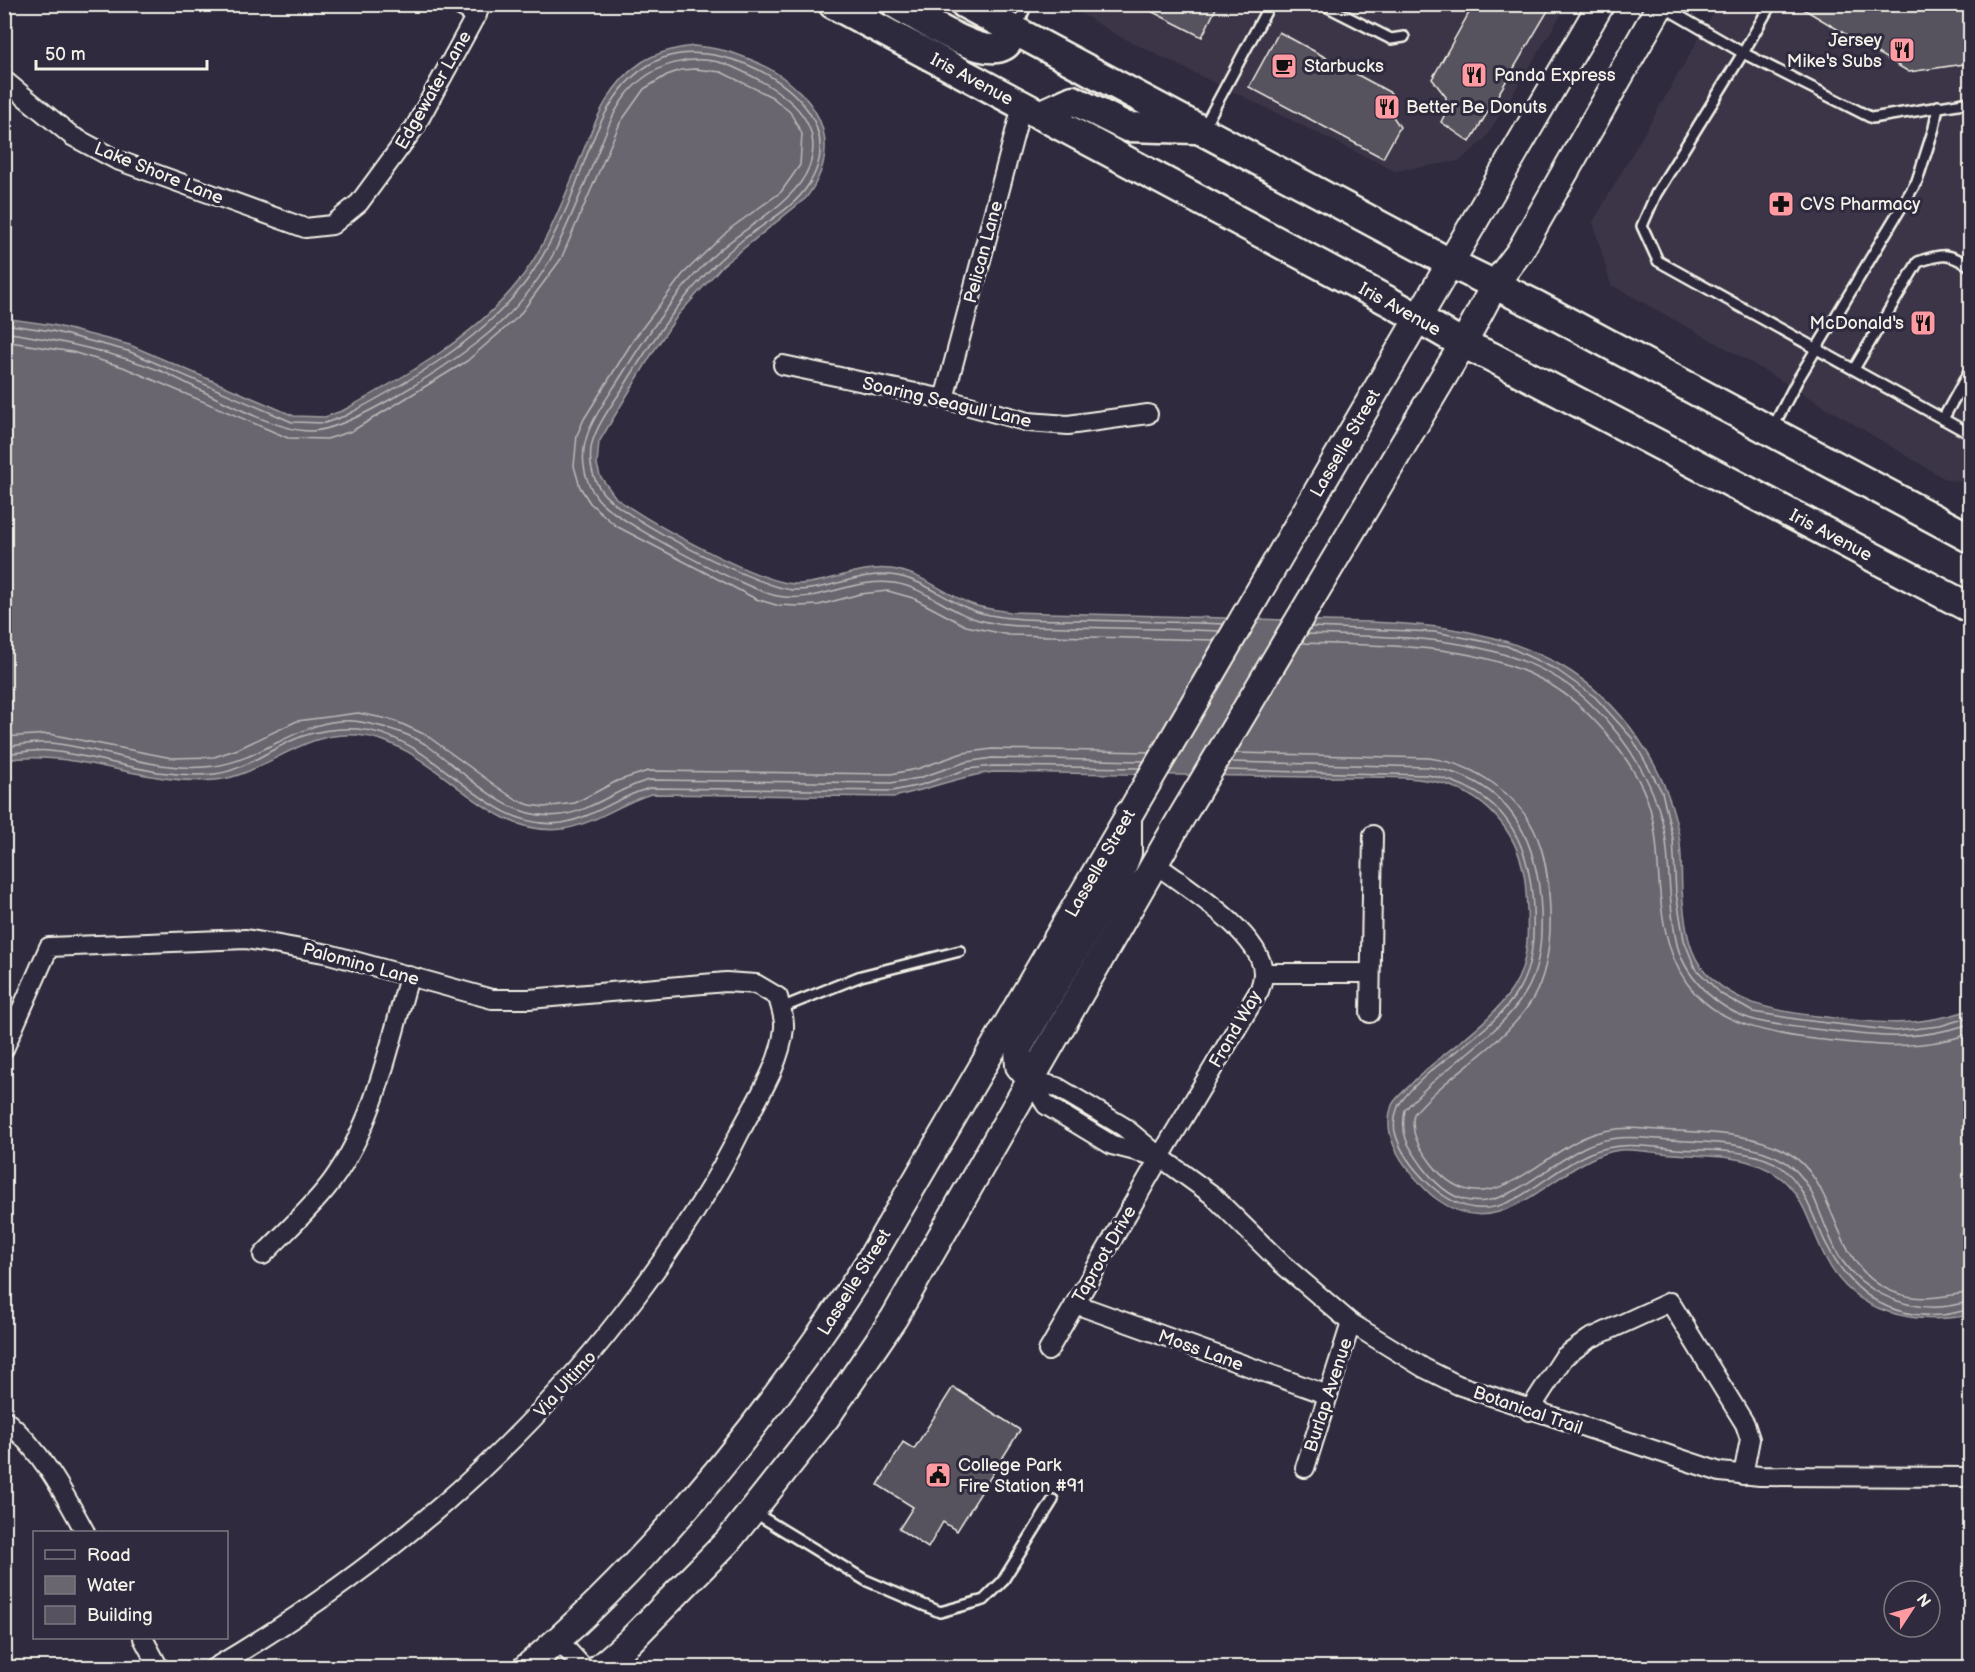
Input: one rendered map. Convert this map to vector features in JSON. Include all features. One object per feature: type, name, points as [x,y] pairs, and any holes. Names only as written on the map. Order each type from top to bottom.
[{"type":"main road","name":"Iris Avenue","points":[[833,4],[1463,344],[1490,356],[1971,608]]},
{"type":"main road","points":[[896,4],[968,44],[990,50],[1004,46],[1014,31]]},
{"type":"main road","points":[[965,4],[1971,538]]},
{"type":"main road","name":"Lasselle Street","points":[[526,1668],[558,1640],[651,1546],[739,1447],[827,1327],[868,1263],[1128,814],[1420,319],[1450,262],[1601,4]]},
{"type":"main road","points":[[599,1668],[628,1642],[728,1541],[826,1418],[894,1318],[1181,819],[1463,344],[1495,284],[1520,251],[1660,5]]},
{"type":"main road","points":[[1031,110],[1073,100],[1127,127],[1203,129]]},
{"type":"main road","points":[[1031,1080],[1019,1065],[1018,1049],[1120,872],[1128,853],[1128,814]]},
{"type":"street","points":[[457,4],[480,10]]},
{"type":"street","name":"Edgewater Lane","points":[[332,225],[359,203],[415,127],[480,10]]},
{"type":"street","name":"Lake Shore Lane","points":[[4,80],[72,136],[117,160],[305,228],[332,225]]},
{"type":"street","name":"Pelican Lane","points":[[944,399],[1031,110]]},
{"type":"street","name":"Soaring Seagull Lane","points":[[783,365],[944,399],[1028,422],[1068,425],[1148,414]]},
{"type":"street","points":[[1370,1013],[1373,835]]},
{"type":"street","name":"Frond Way","points":[[1155,864],[1225,916],[1249,941],[1260,959],[1263,973],[1259,991],[1160,1157]]},
{"type":"street","name":"Palomino Lane","points":[[4,1049],[49,946],[246,939],[329,954],[492,999],[529,999],[726,982],[756,984],[779,1002]]},
{"type":"street","points":[[1263,973],[1370,973]]},
{"type":"street","points":[[263,1255],[332,1181],[354,1145],[372,1106],[409,977]]},
{"type":"street","name":"Via Ultimo","points":[[214,1668],[326,1597],[437,1511],[510,1443],[597,1348],[689,1222],[728,1156],[777,1057],[784,1027],[779,1002]]},
{"type":"street","name":"Botanical Trail","points":[[1031,1080],[1057,1087],[1114,1121],[1211,1194],[1281,1263],[1351,1323],[1449,1381],[1529,1411],[1691,1464],[1743,1475],[1971,1477]]},
{"type":"street","name":"Taproot Drive","points":[[1048,1351],[1160,1157]]},
{"type":"street","points":[[1529,1411],[1564,1357],[1589,1339],[1670,1302],[1745,1424],[1750,1438],[1743,1475]]},
{"type":"street","name":"Moss Lane","points":[[1075,1304],[1328,1395]]},
{"type":"street","name":"Burlap Avenue","points":[[1305,1468],[1351,1323]]},
{"type":"street","points":[[4,1419],[38,1454],[61,1487],[85,1531]]},
{"type":"street","points":[[144,1639],[159,1668]]},
{"type":"street","points":[[558,1640],[584,1668]]},
{"type":"lane","points":[[1014,31],[1027,4]]},
{"type":"lane","points":[[1203,129],[1270,4]]},
{"type":"lane","points":[[1322,4],[1391,39],[1404,38]]},
{"type":"lane","points":[[1771,4],[1656,194],[1642,226],[1658,261],[1971,434]]},
{"type":"lane","points":[[1660,5],[1743,53],[1872,118],[1971,102]]},
{"type":"lane","points":[[1771,431],[1816,348],[1917,181],[1934,128],[1938,106]]},
{"type":"lane","points":[[1854,369],[1918,262],[1935,255],[1953,256],[1971,266]]},
{"type":"lane","points":[[1943,419],[1971,370]]},
{"type":"lane","points":[[779,1002],[861,976],[960,951]]},
{"type":"lane","points":[[753,1511],[865,1580],[940,1612],[984,1600],[1002,1582],[1053,1500]]},
{"type":"shaded area","points":[[1067,5],[1567,5],[1485,139],[1460,161],[1395,171],[1117,35]]},
{"type":"shaded area","points":[[1718,5],[1970,5],[1970,483],[1947,480],[1740,356],[1611,285],[1593,222]]},
{"type":"water","points":[[694,46],[723,50],[752,60],[778,74],[801,93],[817,115],[825,141],[822,168],[806,198],[723,265],[678,315],[653,352],[599,442],[597,464],[600,476],[616,498],[704,550],[756,574],[779,581],[796,584],[808,583],[879,568],[903,571],[974,605],[1010,612],[1391,623],[1426,626],[1461,630],[1495,638],[1528,649],[1560,665],[1603,697],[1621,716],[1638,738],[1664,785],[1679,836],[1683,899],[1689,939],[1695,957],[1711,978],[1738,997],[1753,1003],[1817,1016],[1894,1023],[1929,1020],[1970,1010],[1970,1315],[1928,1319],[1907,1317],[1887,1312],[1868,1303],[1852,1292],[1837,1276],[1825,1257],[1799,1199],[1790,1187],[1780,1177],[1766,1169],[1739,1159],[1620,1150],[1597,1156],[1574,1168],[1531,1197],[1509,1208],[1487,1214],[1463,1213],[1438,1200],[1424,1188],[1405,1165],[1393,1144],[1389,1129],[1392,1105],[1426,1070],[1479,1026],[1503,1001],[1513,988],[1523,966],[1528,929],[1524,875],[1514,843],[1506,829],[1483,804],[1453,787],[1421,780],[1382,777],[994,772],[893,797],[651,794],[586,823],[563,829],[534,828],[507,820],[411,754],[385,741],[357,735],[337,735],[318,739],[251,770],[216,780],[162,778],[57,759],[5,760],[4,318],[53,325],[130,345],[294,416],[325,417],[344,410],[438,354],[481,321],[500,302],[528,269],[544,242],[594,124],[618,83],[642,62],[654,56]]},
{"type":"building","points":[[1137,4],[1218,4],[1202,37]]},
{"type":"building","points":[[1474,4],[1552,4],[1470,142],[1441,122],[1446,97],[1432,79]]},
{"type":"building","points":[[1795,4],[1971,4],[1971,63],[1909,72]]},
{"type":"building","points":[[1279,32],[1391,93],[1390,112],[1400,127],[1383,158],[1249,87]]},
{"type":"building","name":"College Park Fire Station #91","points":[[953,1387],[1020,1430],[957,1531],[943,1522],[928,1548],[899,1529],[913,1507],[878,1485],[903,1442],[914,1449]]},
{"type":"place","name":"Jersey Mike's Subs","points":[[1902,50]]},
{"type":"place","name":"Starbucks","points":[[1284,66]]},
{"type":"place","name":"Panda Express","points":[[1474,75]]},
{"type":"place","name":"Better Be Donuts","points":[[1387,107]]},
{"type":"place","name":"CVS Pharmacy","points":[[1781,204]]},
{"type":"place","name":"McDonald's","points":[[1923,323]]},
{"type":"place","name":"College Park Fire Station #91","points":[[938,1475]]}]
